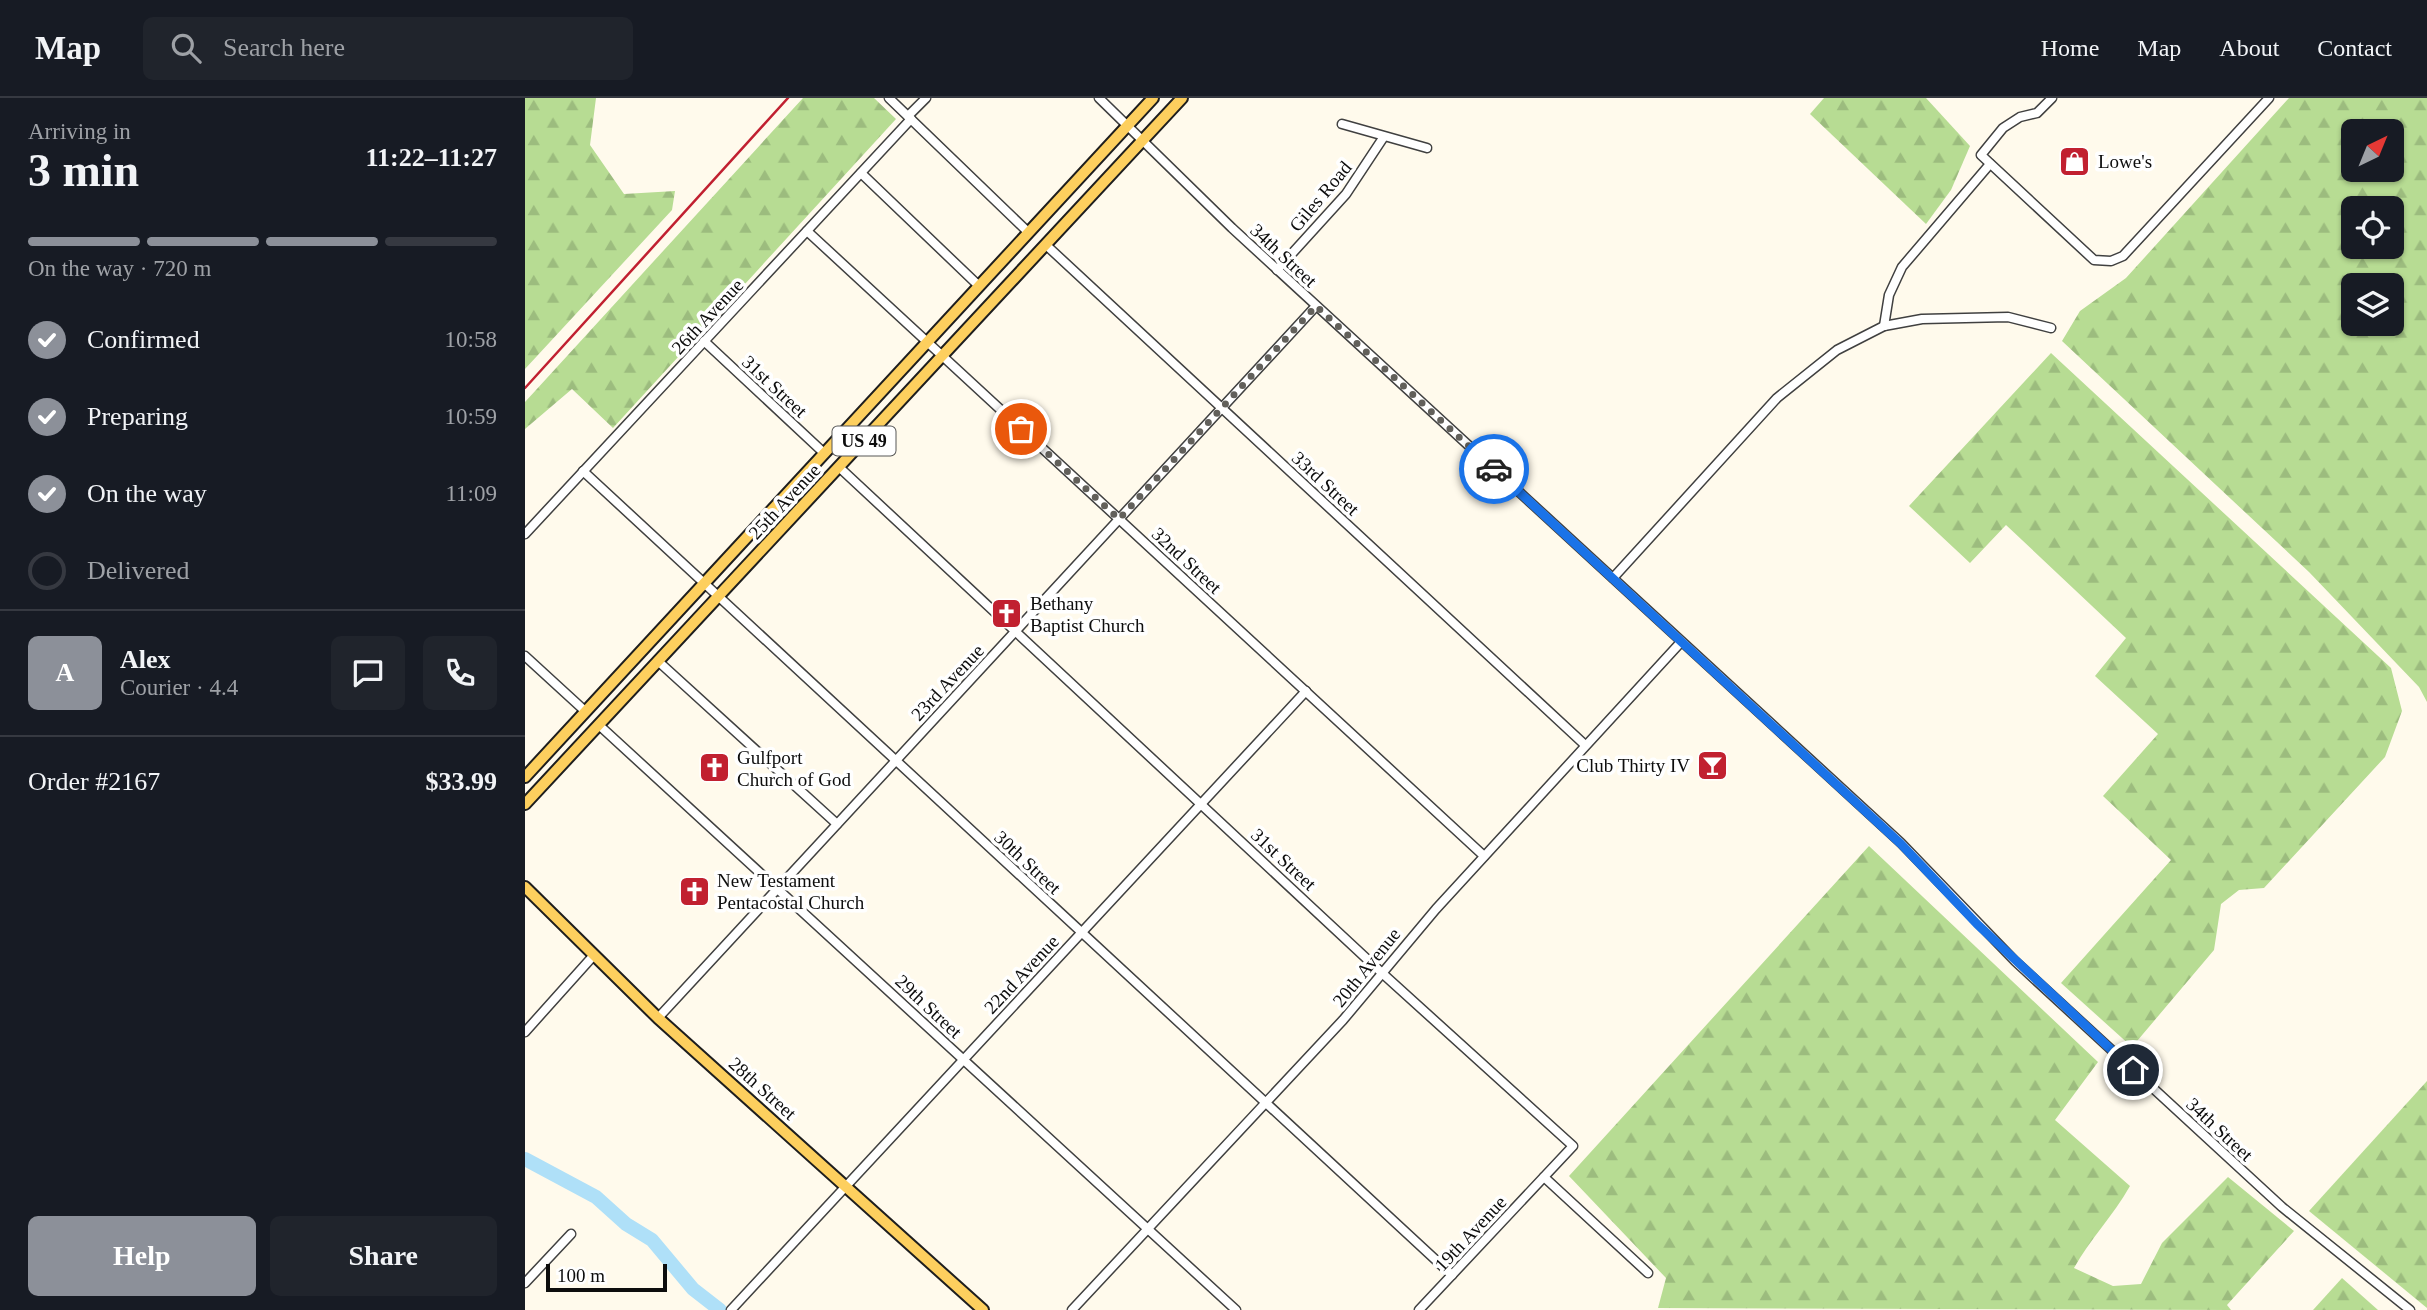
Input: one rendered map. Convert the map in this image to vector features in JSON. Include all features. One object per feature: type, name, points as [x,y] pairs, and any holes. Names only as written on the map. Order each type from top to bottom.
[{"type":"main road","name":"25th Avenue","points":[[525,777],[1153,98]]},
{"type":"main road","name":"25th Avenue","points":[[525,804],[1182,98]]},
{"type":"main road","name":"28th Street","points":[[525,887],[658,1018],[983,1310]]},
{"type":"street","points":[[889,98],[1028,232]]},
{"type":"street","name":"26th Avenue","points":[[525,534],[861,173],[926,98]]},
{"type":"street","name":"34th Street","points":[[1099,98],[1141,142],[1277,270],[1901,844],[1977,924],[2281,1207],[2410,1310]]},
{"type":"street","points":[[2052,98],[2037,113],[2020,117],[2003,128],[1981,155],[2094,260],[2112,261],[2123,256],[2269,98]]},
{"type":"street","points":[[1342,124],[1383,138],[1427,148]]},
{"type":"street","name":"Giles Road","points":[[1277,270],[1346,194],[1383,138]]},
{"type":"street","points":[[1884,326],[1889,295],[1902,267],[1990,164]]},
{"type":"street","points":[[861,173],[979,286]]},
{"type":"street","name":"32nd Street","points":[[807,231],[1484,856]]},
{"type":"street","name":"33rd Street","points":[[1046,245],[1584,744]]},
{"type":"street","name":"23rd Avenue","points":[[658,1018],[1316,306]]},
{"type":"street","points":[[1613,578],[1777,398],[1837,350],[1884,326],[1962,316],[2008,317],[2050,328]]},
{"type":"street","name":"31st Street","points":[[704,341],[824,453]]},
{"type":"street","name":"31st Street","points":[[840,468],[1383,974],[1573,1146],[1544,1177]]},
{"type":"street","name":"30th Street","points":[[583,471],[1452,1275]]},
{"type":"street","name":"20th Avenue","points":[[1072,1310],[1267,1103],[1584,744],[1681,642]]},
{"type":"street","points":[[525,656],[585,711]]},
{"type":"street","points":[[659,662],[837,824]]},
{"type":"street","name":"22nd Avenue","points":[[734,1307],[1306,691]]},
{"type":"street","name":"29th Street","points":[[600,726],[1236,1310]]},
{"type":"street","points":[[525,1032],[594,955]]},
{"type":"street","points":[[1544,1177],[1648,1273]]},
{"type":"street","name":"19th Avenue","points":[[1419,1310],[1544,1177]]},
{"type":"street","points":[[525,1283],[571,1234]]},
{"type":"green space","points":[[525,98],[596,98],[590,145],[624,194],[675,191],[672,210],[525,369]]},
{"type":"green space","points":[[803,98],[874,98],[896,119],[613,428],[572,389],[525,429],[525,402]]},
{"type":"green space","points":[[1824,98],[1926,98],[1970,146],[1951,190],[1926,224],[1810,114]]},
{"type":"green space","points":[[2289,98],[2427,98],[2427,702],[2419,687],[2309,572],[2062,341],[2080,311],[2126,278]]},
{"type":"green space","points":[[2051,353],[2391,668],[2402,711],[2385,757],[2264,888],[2239,890],[2221,904],[2214,950],[2132,1047],[2061,983],[2171,860],[2103,796],[2158,734],[2095,676],[2126,638],[2006,525],[1970,563],[1909,506]]},
{"type":"green space","points":[[1869,846],[2098,1062],[2055,1120],[2130,1186],[2074,1268],[2113,1286],[2141,1284],[2162,1243],[2228,1177],[2294,1231],[2227,1305],[2231,1310],[1658,1308],[1666,1278],[1569,1176]]},
{"type":"green space","points":[[2427,1081],[2427,1308],[2309,1211]]},
{"type":"green space","points":[[2342,1278],[2378,1310],[2313,1310]]},
{"type":"waterway","points":[[525,1159],[596,1197],[626,1224],[652,1240],[693,1289],[720,1310]]},
{"type":"railway","points":[[525,388],[788,98]]},
{"type":"way so far","points":[[1021,429],[1119,519],[1316,306],[1494,469]]},
{"type":"place","name":"Lowe's","points":[[2075,161]]},
{"type":"place","name":"Bethany Baptist Church","points":[[1007,614]]},
{"type":"place","name":"Club Thirty IV","points":[[1713,765]]},
{"type":"place","name":"Gulfport Church of God","points":[[714,768]]},
{"type":"place","name":"New Testament Pentacostal Church","points":[[694,891]]},
{"type":"route","points":[[1494,469],[1901,844],[1977,924],[2133,1070]]}]
